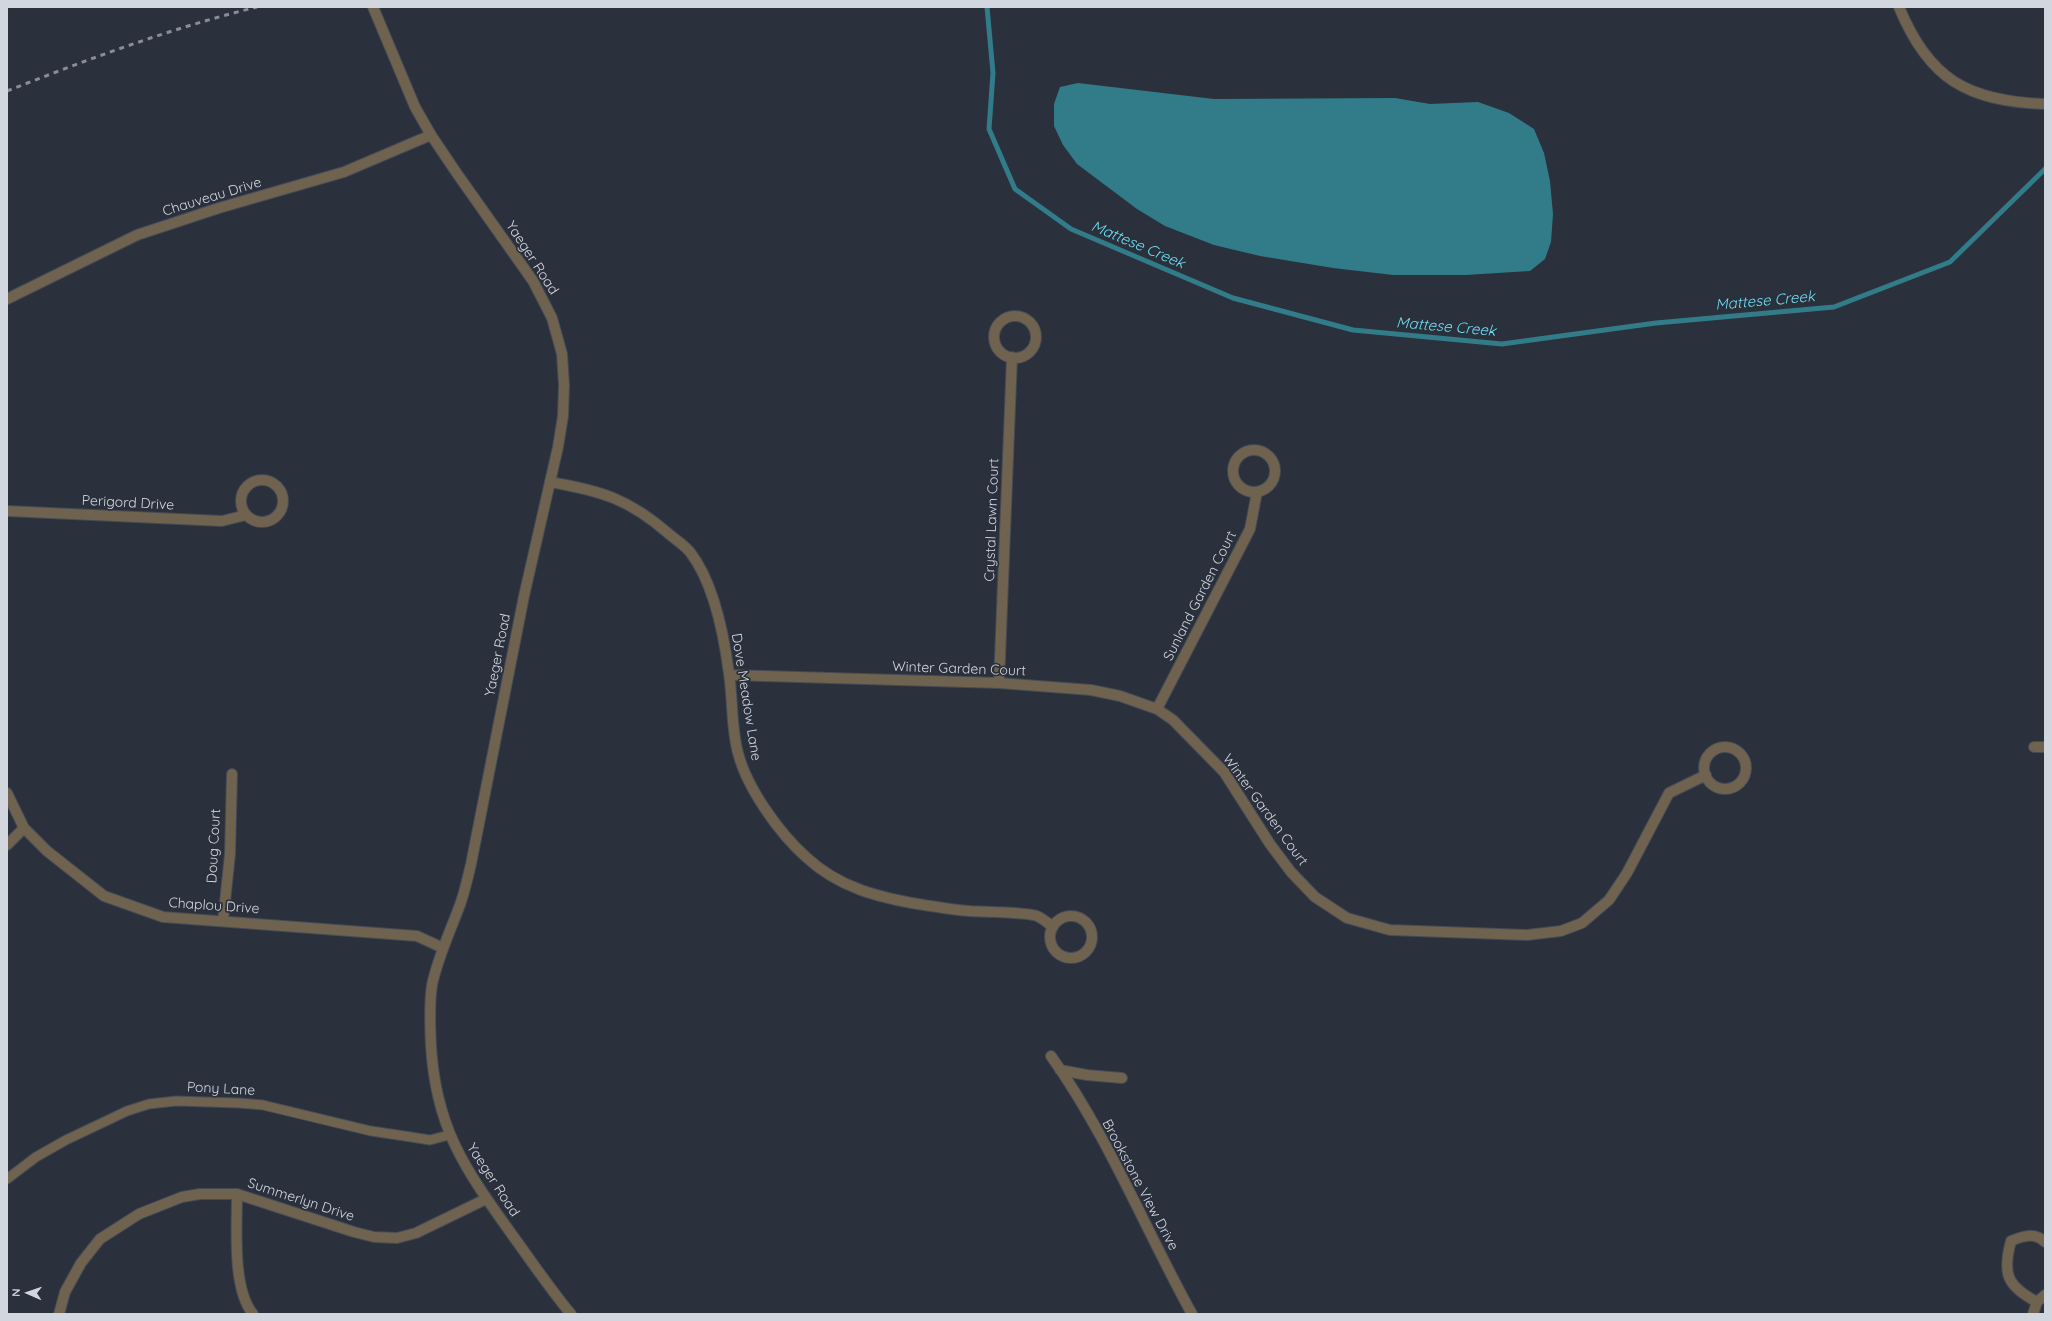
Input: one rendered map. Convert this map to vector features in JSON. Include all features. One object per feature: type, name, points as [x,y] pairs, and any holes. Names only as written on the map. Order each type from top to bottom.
[{"type":"street","name":"Yaeger Road","points":[[373,7],[415,107],[431,135],[533,281],[543,299],[556,329],[562,354],[564,385],[563,416],[550,482],[524,596],[471,864],[462,900],[443,948],[432,987],[430,1032],[436,1091],[449,1135],[467,1171],[486,1199],[571,1314]]},
{"type":"street","points":[[1900,7],[1915,41],[1928,60],[1943,74],[1960,86],[1979,94],[1997,99],[2041,104]]},
{"type":"street","name":"Chauveau Drive","points":[[7,299],[137,235],[219,208],[344,172],[431,135]]},
{"type":"street","points":[[1017,316],[1026,319],[1033,326],[1036,340],[1026,355],[1012,357],[1002,354],[998,349],[995,344],[994,332],[1003,319],[1017,316]]},
{"type":"street","name":"Crystal Lawn Court","points":[[999,683],[1012,357]]},
{"type":"street","points":[[1251,450],[1265,454],[1272,461],[1275,470],[1273,481],[1269,486],[1257,492],[1247,491],[1241,488],[1237,484],[1233,473],[1233,467],[1238,457],[1251,450]]},
{"type":"street","points":[[262,480],[268,480],[279,489],[283,500],[280,512],[275,517],[264,522],[257,521],[246,515],[243,509],[242,496],[249,484],[262,480]]},
{"type":"street","name":"Dove Meadow Lane","points":[[550,482],[584,488],[626,502],[652,519],[689,552],[706,582],[718,613],[730,675],[733,724],[738,753],[744,773],[761,802],[787,838],[818,867],[830,876],[857,890],[887,900],[962,910],[1036,915],[1053,927]]},
{"type":"street","name":"Sunland Garden Court","points":[[1157,709],[1250,529],[1257,492]]},
{"type":"street","name":"Perigord Drive","points":[[7,511],[222,521],[246,515]]},
{"type":"street","name":"Winter Garden Court","points":[[730,675],[999,683],[1091,690],[1120,696],[1157,709],[1173,720],[1224,772],[1270,844],[1291,872],[1315,897],[1347,918],[1390,930],[1527,935],[1561,931],[1582,923],[1609,900],[1627,873],[1669,793],[1706,775]]},
{"type":"street","points":[[1728,747],[1737,750],[1746,761],[1746,771],[1744,777],[1741,782],[1731,788],[1724,789],[1713,785],[1706,775],[1705,769],[1707,757],[1718,748],[1728,747]]},
{"type":"street","points":[[2034,747],[2045,747]]},
{"type":"street","name":"Doug Court","points":[[223,921],[230,854],[232,774]]},
{"type":"street","name":"Chaplou Drive","points":[[7,793],[24,828],[47,851],[104,896],[163,917],[417,936],[443,948]]},
{"type":"street","points":[[7,845],[24,828]]},
{"type":"street","points":[[1068,916],[1082,919],[1089,926],[1092,936],[1086,951],[1076,958],[1064,957],[1059,954],[1054,950],[1050,938],[1053,927],[1059,920],[1068,916]]},
{"type":"street","name":"Brookstone View Drive","points":[[1051,1056],[1070,1084],[1143,1216],[1172,1277],[1192,1314]]},
{"type":"street","points":[[1060,1070],[1087,1075],[1122,1078]]},
{"type":"street","name":"Summerlyn Drive","points":[[59,1314],[65,1292],[78,1268],[100,1239],[139,1214],[182,1197],[200,1194],[237,1194],[338,1228],[374,1237],[392,1238],[416,1233],[486,1199]]},
{"type":"street","points":[[237,1194],[238,1272],[247,1307],[253,1314]]},
{"type":"street","points":[[2037,1302],[2021,1293],[2007,1275],[2006,1260],[2011,1241],[2027,1235],[2041,1238],[2045,1242]]},
{"type":"street","points":[[2033,1314],[2037,1302],[2045,1295]]},
{"type":"lane","name":"Pony Lane","points":[[7,1179],[36,1157],[127,1111],[149,1104],[176,1101],[263,1105],[371,1131],[430,1140],[449,1135]]},
{"type":"water","points":[[1078,83],[1214,99],[1395,98],[1430,104],[1478,102],[1509,113],[1534,129],[1544,153],[1550,181],[1553,214],[1551,242],[1545,259],[1530,271],[1466,275],[1393,275],[1333,268],[1260,256],[1214,245],[1165,226],[1137,209],[1077,164],[1063,145],[1054,126],[1054,104],[1060,87]]},
{"type":"waterway","name":"Mattese Creek","points":[[987,7],[993,73],[989,129],[1015,189],[1071,229],[1233,298],[1353,330],[1502,344],[1656,323],[1834,307],[1950,262],[2045,169]]},
{"type":"railway","points":[[7,91],[162,34],[257,7]]}]
